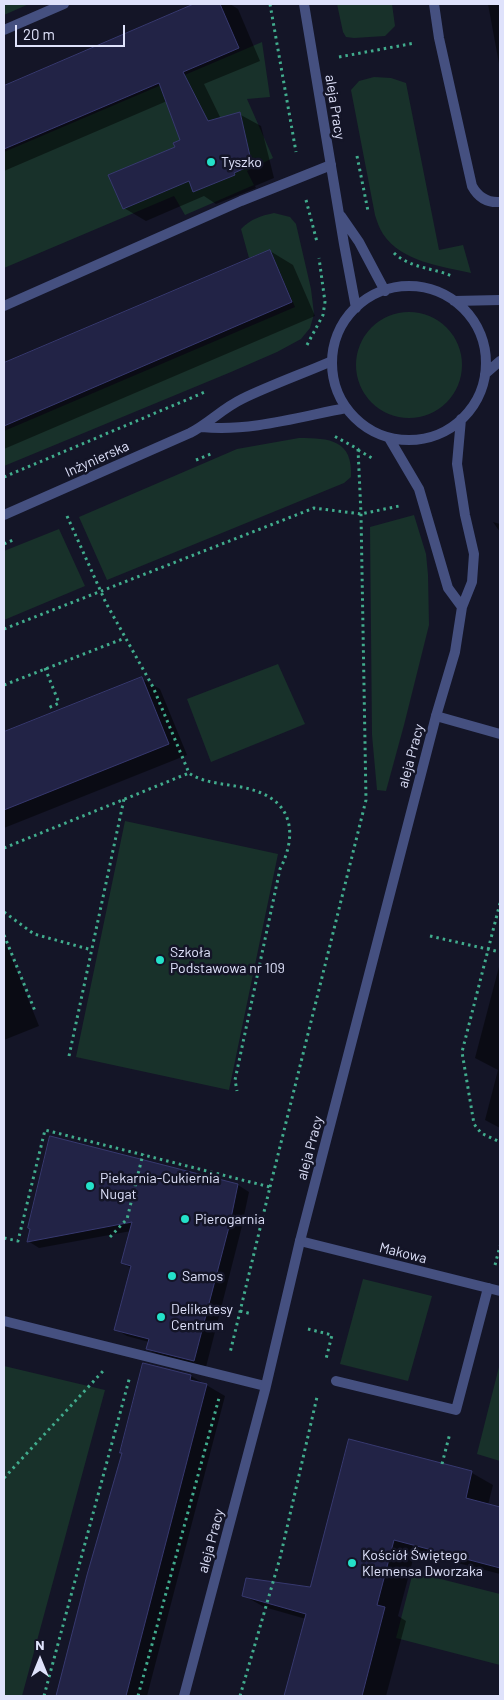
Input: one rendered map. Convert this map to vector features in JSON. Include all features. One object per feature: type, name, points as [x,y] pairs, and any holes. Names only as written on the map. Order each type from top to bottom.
[{"type":"street","points":[[4,30],[64,4]]},
{"type":"street","name":"aleja Pracy","points":[[304,4],[356,308]]},
{"type":"street","points":[[434,4],[439,38],[472,186],[476,195],[484,200],[500,202]]},
{"type":"street","points":[[4,306],[241,201],[331,165]]},
{"type":"street","name":"aleja Pracy","points":[[340,215],[360,242],[385,290]]},
{"type":"street","points":[[402,287],[421,288],[438,292],[454,301],[466,312],[476,326],[486,357],[485,374],[477,398],[461,419],[449,429],[435,436],[412,440],[389,438],[372,431],[358,421],[346,408],[335,385],[332,361],[338,331],[356,308],[369,297],[385,290],[402,287]]},
{"type":"street","points":[[454,301],[500,300]]},
{"type":"street","name":"Inżynierska","points":[[4,515],[202,427],[213,416],[241,400],[332,361]]},
{"type":"street","points":[[485,374],[500,361]]},
{"type":"street","name":"Inżynierska","points":[[202,427],[219,429],[275,422],[346,408]]},
{"type":"street","name":"aleja Pracy","points":[[184,1696],[436,716],[455,652],[462,607],[472,582],[474,554],[457,464],[461,419]]},
{"type":"street","points":[[389,438],[419,489],[448,588],[462,607]]},
{"type":"street","points":[[436,716],[500,734]]},
{"type":"street","name":"Makowa","points":[[300,1241],[500,1291]]},
{"type":"street","points":[[336,1380],[456,1410],[488,1288]]},
{"type":"street","points":[[4,1321],[265,1386]]},
{"type":"path","points":[[339,57],[439,38]]},
{"type":"path","points":[[338,48],[340,66]]},
{"type":"path","points":[[356,153],[370,218]]},
{"type":"path","points":[[393,252],[400,259],[414,266],[456,278]]},
{"type":"path","points":[[4,477],[213,388]]},
{"type":"path","points":[[252,1314],[240,1311],[366,800],[361,514],[358,449],[333,436],[326,435]]},
{"type":"path","points":[[193,461],[217,452]]},
{"type":"path","points":[[4,629],[314,508],[361,514],[404,505]]},
{"type":"path","points":[[76,512],[67,516],[101,591],[153,687],[189,773],[198,779],[255,790],[266,795],[284,812],[291,828],[287,854],[280,869],[235,1080],[237,1091]]},
{"type":"path","points":[[4,544],[22,536]]},
{"type":"path","points":[[4,685],[125,638]]},
{"type":"path","points":[[45,668],[59,703],[48,708]]},
{"type":"path","points":[[5,849],[189,773]]},
{"type":"path","points":[[69,1056],[124,799]]},
{"type":"path","points":[[500,903],[462,1052],[474,1124],[481,1133],[500,1142]]},
{"type":"path","points":[[4,912],[34,934],[92,950]]},
{"type":"path","points":[[4,935],[35,1011]]},
{"type":"path","points":[[430,936],[500,952]]},
{"type":"path","points":[[4,1238],[18,1241],[45,1130],[270,1187]]},
{"type":"path","points":[[110,1236],[127,1219],[143,1154]]},
{"type":"path","points":[[494,1268],[500,1246]]},
{"type":"path","points":[[308,1329],[332,1335],[324,1368]]},
{"type":"path","points":[[4,1478],[98,1376],[115,1361],[135,1354]]},
{"type":"path","points":[[44,1696],[135,1354]]},
{"type":"path","points":[[138,1696],[221,1392]]},
{"type":"path","points":[[240,1696],[280,1558],[318,1392]]},
{"type":"path","points":[[442,1464],[456,1410]]},
{"type":"green space","points":[[4,4],[29,4],[4,15]]},
{"type":"green space","points":[[337,4],[392,4],[395,26],[385,36],[346,37],[343,32]]},
{"type":"green space","points":[[262,42],[270,97],[247,99],[273,158],[247,171],[254,185],[185,215],[174,196],[4,268],[4,152]]},
{"type":"green space","points":[[374,77],[391,78],[406,83],[439,250],[463,245],[471,273],[435,265],[411,257],[391,243],[380,229],[375,215],[351,90],[359,81]]},
{"type":"green space","points":[[274,213],[290,217],[296,224],[311,289],[314,314],[310,328],[301,339],[277,352],[231,372],[4,466],[4,431],[295,307],[270,250],[249,258],[241,229],[256,218]]},
{"type":"green space","points":[[409,312],[429,316],[447,327],[458,345],[462,365],[458,385],[447,403],[429,414],[409,418],[389,414],[371,403],[360,385],[356,365],[360,345],[371,327],[389,316]]},
{"type":"green space","points":[[299,438],[330,441],[344,448],[351,465],[351,477],[344,483],[107,580],[79,517],[237,449]]},
{"type":"green space","points":[[414,515],[426,554],[429,625],[386,791],[377,790],[372,735],[370,527]]},
{"type":"green space","points":[[59,529],[85,586],[4,620],[4,551]]},
{"type":"green space","points":[[278,664],[305,724],[211,762],[187,699]]},
{"type":"green space","points":[[125,821],[278,854],[229,1090],[76,1057]]},
{"type":"green space","points":[[363,1279],[432,1296],[408,1381],[340,1364]]},
{"type":"green space","points":[[500,1363],[500,1461],[477,1454]]},
{"type":"green space","points":[[4,1366],[105,1390],[22,1696],[4,1696]]},
{"type":"green space","points":[[413,1572],[500,1594],[500,1665],[396,1638]]},
{"type":"building","points":[[194,4],[220,4],[239,48],[183,72],[208,121],[240,112],[252,165],[234,173],[235,175],[193,192],[189,181],[123,209],[108,175],[175,147],[173,143],[180,140],[159,83],[4,149],[4,86]]},
{"type":"building","points":[[270,250],[292,302],[4,426],[4,363]]},
{"type":"building","points":[[142,677],[169,744],[4,810],[4,732]]},
{"type":"building","points":[[50,1136],[238,1184],[230,1223],[194,1361],[146,1349],[149,1339],[114,1330],[131,1266],[121,1263],[132,1222],[27,1242],[30,1229],[28,1228]]},
{"type":"building","points":[[143,1363],[191,1375],[190,1380],[207,1384],[126,1696],[56,1696],[87,1575],[122,1453],[120,1453]]},
{"type":"building","points":[[349,1439],[472,1471],[466,1498],[500,1507],[500,1568],[394,1540],[377,1605],[385,1607],[362,1696],[284,1696],[306,1614],[242,1596],[246,1578],[310,1587]]},
{"type":"place","name":"Tyszko","points":[[211,162]]},
{"type":"place","name":"Szkoła Podstawowa nr 109","points":[[160,960]]},
{"type":"place","name":"Piekarnia-Cukiernia Nugat","points":[[90,1186]]},
{"type":"place","name":"Pierogarnia","points":[[185,1219]]},
{"type":"place","name":"Samos","points":[[172,1276]]},
{"type":"place","name":"Delikatesy Centrum","points":[[161,1317]]},
{"type":"place","name":"Kościół Świętego Klemensa Dworzaka","points":[[352,1563]]}]
